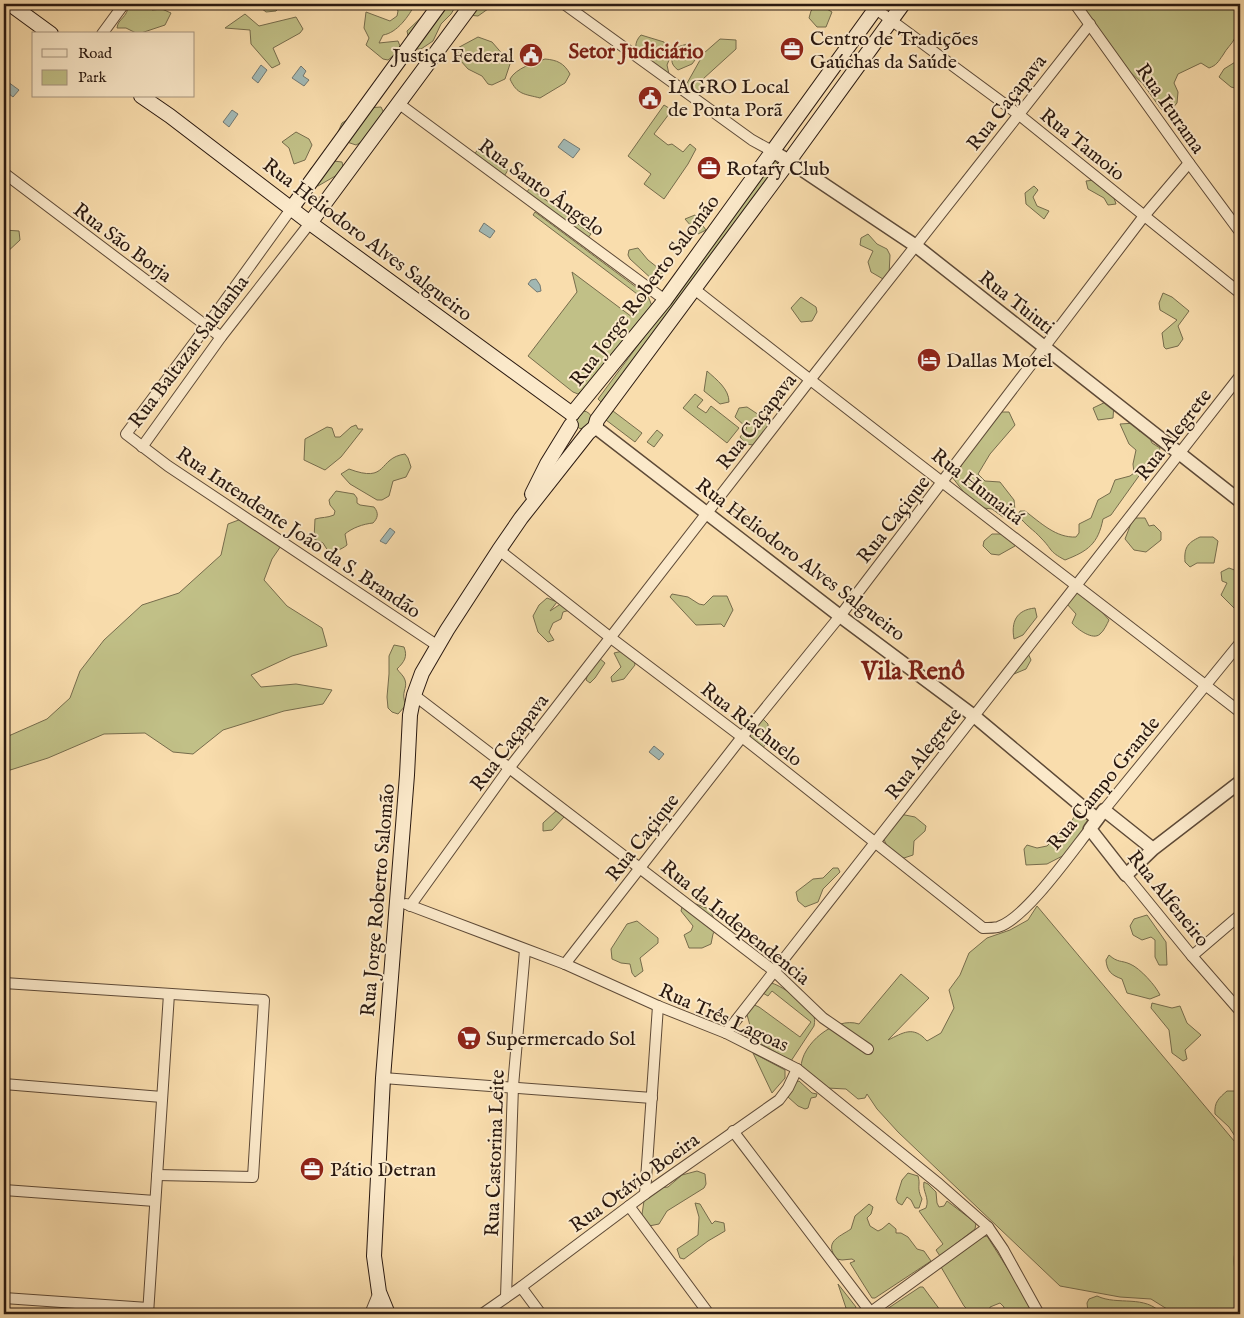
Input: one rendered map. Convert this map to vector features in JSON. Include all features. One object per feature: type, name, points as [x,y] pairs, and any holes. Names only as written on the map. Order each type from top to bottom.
[{"type":"main road","points":[[10,4],[48,32]]},
{"type":"main road","name":"Rua Baltazar Saldanha","points":[[292,209],[440,4]]},
{"type":"main road","name":"Rua Baltazar Saldanha","points":[[310,223],[472,4]]},
{"type":"main road","name":"Rua Jorge Roberto Salomão","points":[[388,1314],[379,1292],[374,1256],[383,1078],[404,904],[410,715],[414,695],[422,673],[521,518],[594,427],[693,288],[789,161],[902,4]]},
{"type":"main road","name":"Rua Jorge Roberto Salomão","points":[[521,518],[547,464],[574,416],[665,300],[878,6]]},
{"type":"main road","name":"Rua Heliodoro Alves Salgueiro","points":[[144,98],[310,223],[574,416]]},
{"type":"main road","name":"Rua Jorge Roberto Salomão","points":[[574,416],[588,408],[593,410],[594,427]]},
{"type":"main road","points":[[574,416],[574,430],[578,433],[594,427]]},
{"type":"street","points":[[103,32],[124,4]]},
{"type":"street","points":[[564,4],[752,140],[772,151]]},
{"type":"street","name":"Rua Iturama","points":[[1076,4],[1240,232]]},
{"type":"street","name":"Rua Tamoio","points":[[878,6],[890,20],[1018,114],[1240,293]]},
{"type":"street","name":"Rua Caçapava","points":[[404,904],[810,380],[1090,24]]},
{"type":"street","name":"Rua Santo Ângelo","points":[[398,103],[665,300]]},
{"type":"street","name":"Rua Tuiuti","points":[[772,151],[916,246],[1240,500]]},
{"type":"street","name":"Rua Caçique","points":[[566,964],[742,737],[840,616],[1144,216],[1189,163]]},
{"type":"street","name":"Rua São Borja","points":[[4,173],[221,337]]},
{"type":"street","name":"Rua Baltazar Saldanha","points":[[292,209],[126,434],[142,447],[221,337],[310,223]]},
{"type":"street","name":"Rua Humaitá","points":[[693,288],[1240,712]]},
{"type":"street","name":"Rua Alegrete","points":[[726,1033],[1240,376]]},
{"type":"street","name":"Rua Heliodoro Alves Salgueiro","points":[[594,427],[708,512],[840,616],[974,716],[1097,820],[1153,850]]},
{"type":"street","name":"Rua Intendente João da S. Brandão","points":[[142,447],[438,646]]},
{"type":"street","name":"Rua Riachuelo","points":[[499,550],[742,737],[983,928]]},
{"type":"street","name":"Rua Campo Grande","points":[[983,928],[998,927],[1015,918],[1040,891],[1240,643]]},
{"type":"street","name":"Rua da Independencia","points":[[414,695],[774,971],[823,1018],[868,1049]]},
{"type":"street","points":[[1126,875],[1153,850],[1240,782]]},
{"type":"street","name":"Rua Alfeneiro","points":[[1097,820],[1126,875],[1240,1011]]},
{"type":"street","name":"Rua Três Lagoas","points":[[404,904],[566,964],[658,1006],[726,1033],[797,1069],[939,1184],[988,1227],[1039,1314]]},
{"type":"street","points":[[1192,956],[1240,915]]},
{"type":"street","name":"Rua Castorina Leite","points":[[506,1297],[513,1086],[525,950]]},
{"type":"street","points":[[4,983],[264,1000],[253,1177],[157,1175]]},
{"type":"street","points":[[4,1298],[148,1311],[169,994]]},
{"type":"street","points":[[645,1194],[658,1006]]},
{"type":"street","name":"Rua Otávio Boeira","points":[[482,1314],[521,1288],[628,1206],[779,1100],[788,1088],[797,1069]]},
{"type":"street","points":[[383,1078],[513,1086],[652,1098]]},
{"type":"street","points":[[4,1084],[162,1097]]},
{"type":"street","points":[[733,1131],[870,1314],[988,1227]]},
{"type":"street","points":[[4,1190],[155,1201]]},
{"type":"street","points":[[628,1206],[709,1314]]},
{"type":"street","points":[[521,1288],[541,1314]]},
{"type":"street","points":[[370,1314],[379,1292]]},
{"type":"green space","points":[[129,4],[146,4],[152,10],[162,9],[171,13],[165,25],[144,32],[134,32],[126,28],[117,28]]},
{"type":"green space","points":[[256,4],[274,4],[279,8],[276,11],[266,12]]},
{"type":"green space","points":[[396,4],[415,4],[402,23],[393,31],[383,35],[379,43],[398,41],[400,46],[397,53],[388,60],[383,59],[366,45],[369,38],[364,28],[366,12],[390,21],[397,16]]},
{"type":"green space","points":[[431,4],[457,4],[451,14],[441,24],[433,41],[421,49],[411,49],[407,31],[429,10]]},
{"type":"green space","points":[[467,4],[495,4],[478,16],[468,15]]},
{"type":"green space","points":[[818,4],[832,12],[826,27],[817,27],[809,18],[811,11]]},
{"type":"green space","points":[[1076,4],[1231,4],[1237,16],[1238,30],[1234,40],[1216,64],[1209,68],[1201,63],[1178,74],[1174,83],[1178,92],[1177,103],[1171,110],[1161,109],[1143,84],[1128,70]]},
{"type":"green space","points":[[245,14],[259,26],[296,17],[303,29],[300,33],[273,48],[280,64],[272,68],[251,44],[250,30],[225,28]]},
{"type":"green space","points":[[641,35],[664,42],[671,55],[667,65],[669,74],[657,78],[644,64],[637,53],[636,47]]},
{"type":"green space","points":[[478,37],[492,42],[505,57],[510,56],[511,61],[505,79],[492,85],[488,84],[482,76],[468,69],[452,51]]},
{"type":"green space","points":[[720,39],[736,40],[736,49],[703,79],[706,91],[698,96],[688,94],[686,85],[704,53]]},
{"type":"green space","points":[[687,44],[695,60],[692,64],[678,70],[672,63],[674,48]]},
{"type":"green space","points":[[545,59],[557,61],[565,67],[570,74],[565,83],[540,98],[519,91],[510,79],[513,75],[526,66]]},
{"type":"green space","points":[[1240,59],[1239,89],[1231,87],[1219,77],[1224,69]]},
{"type":"green space","points":[[664,105],[672,110],[654,134],[668,145],[672,144],[683,152],[690,144],[696,149],[664,199],[644,184],[651,174],[628,156]]},
{"type":"green space","points":[[381,107],[385,115],[373,136],[356,145],[347,142],[338,132],[342,123],[366,108]]},
{"type":"green space","points":[[296,132],[309,139],[312,145],[305,160],[294,164],[289,148],[282,142]]},
{"type":"green space","points":[[479,148],[508,170],[503,178],[473,156]]},
{"type":"green space","points":[[325,160],[342,162],[344,171],[318,186],[308,184],[308,174],[311,168]]},
{"type":"green space","points":[[775,161],[778,164],[675,306],[601,402],[598,399]]},
{"type":"green space","points":[[1095,180],[1114,198],[1116,204],[1108,205],[1104,198],[1088,189],[1086,181]]},
{"type":"green space","points":[[1034,186],[1038,190],[1033,197],[1037,206],[1049,211],[1044,219],[1026,204],[1025,193]]},
{"type":"green space","points":[[530,188],[591,234],[586,240],[525,194]]},
{"type":"green space","points":[[535,212],[648,296],[652,306],[587,389],[582,390],[578,394],[528,356],[577,292],[572,272],[632,317],[645,300],[533,215]]},
{"type":"green space","points":[[695,215],[706,230],[698,234],[685,219]]},
{"type":"green space","points":[[4,230],[19,231],[20,240],[4,255]]},
{"type":"green space","points":[[868,234],[877,244],[887,249],[890,255],[889,275],[883,279],[871,272],[868,262],[873,251],[860,245],[861,238]]},
{"type":"green space","points":[[638,248],[648,260],[662,271],[663,280],[654,281],[630,259],[628,255],[629,250]]},
{"type":"green space","points":[[1163,293],[1172,297],[1189,311],[1178,326],[1183,339],[1178,346],[1166,349],[1162,333],[1177,320],[1160,310],[1159,303]]},
{"type":"green space","points":[[801,297],[816,307],[817,312],[812,321],[801,322],[791,308]]},
{"type":"green space","points":[[707,371],[725,389],[729,402],[720,404],[704,391]]},
{"type":"green space","points":[[695,394],[703,400],[697,407],[706,413],[711,406],[739,428],[727,443],[683,408]]},
{"type":"green space","points":[[1110,400],[1114,404],[1113,418],[1098,420],[1093,408]]},
{"type":"green space","points":[[747,407],[759,415],[770,418],[771,423],[753,445],[746,444],[740,437],[747,428],[735,417],[739,408]]},
{"type":"green space","points":[[583,411],[589,414],[592,420],[589,426],[583,429],[577,426],[574,420],[577,414]]},
{"type":"green space","points":[[613,411],[642,433],[635,442],[606,420]]},
{"type":"green space","points":[[999,412],[1009,412],[1015,425],[990,454],[978,474],[985,481],[1000,482],[1014,500],[1015,510],[1003,517],[992,509],[984,508],[966,495],[952,477],[958,472],[973,443]]},
{"type":"green space","points":[[1135,423],[1139,431],[1148,434],[1152,443],[1160,448],[1158,457],[1141,473],[1111,515],[1103,519],[1098,535],[1091,546],[1065,560],[1053,552],[1024,522],[1018,515],[1020,511],[1025,511],[1055,532],[1069,537],[1076,537],[1079,533],[1079,524],[1091,518],[1098,500],[1110,493],[1115,480],[1134,473],[1133,464],[1136,450],[1129,444],[1120,424]]},
{"type":"green space","points":[[356,425],[358,429],[363,429],[341,457],[325,470],[304,460],[305,439],[327,427],[332,428],[335,437],[340,437]]},
{"type":"green space","points":[[657,430],[663,435],[654,447],[647,442]]},
{"type":"green space","points":[[405,454],[411,467],[406,477],[393,481],[389,496],[382,500],[377,500],[350,484],[341,474],[349,469],[371,474],[382,469],[396,456]]},
{"type":"green space","points":[[336,491],[354,494],[357,498],[357,503],[374,507],[377,515],[373,523],[365,524],[345,534],[347,545],[345,547],[328,551],[323,543],[314,539],[315,519],[334,515],[335,511],[330,505],[329,500]]},
{"type":"green space","points":[[244,518],[285,540],[272,559],[264,580],[287,606],[322,628],[327,646],[292,656],[251,675],[261,687],[296,684],[332,690],[323,704],[284,711],[223,730],[193,754],[173,752],[145,733],[104,734],[48,758],[4,772],[4,738],[47,719],[70,698],[80,671],[104,640],[142,605],[179,593],[221,555],[228,524]]},
{"type":"green space","points":[[1136,518],[1145,518],[1149,526],[1154,525],[1161,532],[1161,540],[1146,552],[1134,550],[1125,539],[1132,521]]},
{"type":"green space","points":[[992,534],[1009,534],[1016,544],[999,555],[991,554],[983,546],[984,541]]},
{"type":"green space","points":[[1200,537],[1213,537],[1218,541],[1214,563],[1197,563],[1190,567],[1185,562],[1187,546]]},
{"type":"green space","points":[[1229,568],[1240,572],[1240,614],[1221,595],[1227,583],[1222,581],[1221,572]]},
{"type":"green space","points":[[1080,587],[1109,620],[1103,631],[1097,636],[1085,633],[1072,623],[1076,614],[1067,604]]},
{"type":"green space","points":[[672,594],[688,597],[704,605],[713,596],[727,596],[733,610],[724,627],[721,624],[696,625],[670,597]]},
{"type":"green space","points":[[547,598],[557,602],[550,611],[562,603],[570,610],[563,612],[561,619],[553,623],[549,632],[554,640],[548,642],[538,632],[533,616],[539,605]]},
{"type":"green space","points":[[1035,608],[1037,617],[1023,635],[1014,639],[1013,627],[1016,618],[1023,611]]},
{"type":"green space","points":[[394,645],[404,647],[406,654],[403,662],[397,669],[403,676],[406,686],[404,701],[406,705],[398,714],[388,708],[387,697],[389,656]]},
{"type":"green space","points":[[623,651],[633,655],[635,665],[624,679],[612,682],[611,677],[621,667],[614,653]]},
{"type":"green space","points":[[1027,651],[1031,660],[1026,669],[1014,674],[1010,671]]},
{"type":"green space","points":[[599,658],[605,663],[590,683],[586,680],[592,660]]},
{"type":"green space","points":[[763,719],[768,724],[768,741],[762,749],[748,740],[750,728]]},
{"type":"green space","points":[[557,810],[564,817],[552,830],[543,831],[543,823]]},
{"type":"green space","points":[[1077,810],[1092,823],[1074,850],[1047,864],[1026,865],[1024,849],[1027,845],[1037,848],[1047,846],[1059,831],[1071,823]]},
{"type":"green space","points":[[900,814],[915,817],[926,826],[925,831],[914,841],[913,855],[904,858],[890,853],[882,835]]},
{"type":"green space","points":[[833,868],[838,868],[840,872],[823,889],[818,902],[805,907],[798,901],[796,892],[813,879],[823,878]]},
{"type":"green space","points":[[696,904],[709,909],[718,926],[713,934],[711,944],[702,948],[689,948],[684,935],[691,931],[693,926],[681,911],[682,907]]},
{"type":"green space","points":[[1037,906],[1240,1148],[1240,1267],[1238,1246],[1234,1260],[1236,1276],[1240,1279],[1240,1314],[1175,1314],[1151,1299],[1120,1297],[1060,1286],[898,1132],[877,1109],[867,1094],[865,1098],[858,1099],[846,1089],[827,1088],[801,1068],[807,1050],[813,1041],[830,1028],[840,1024],[859,1024],[901,974],[929,998],[888,1040],[903,1033],[912,1032],[922,1036],[927,1041],[941,1033],[954,1008],[949,990],[960,975],[969,953],[987,938],[1010,930],[1028,920]]},
{"type":"green space","points":[[1147,915],[1166,942],[1167,965],[1159,965],[1155,957],[1155,940],[1151,937],[1142,940],[1133,935],[1130,926],[1134,919]]},
{"type":"green space","points":[[637,921],[658,938],[658,943],[640,958],[643,971],[635,977],[630,964],[612,959],[611,949],[627,924]]},
{"type":"green space","points":[[1109,955],[1138,969],[1151,982],[1160,995],[1150,999],[1127,993],[1122,979],[1112,974],[1107,967],[1106,960]]},
{"type":"green space","points":[[770,983],[793,995],[810,1010],[814,1017],[814,1026],[791,1061],[754,1040],[746,1011],[752,1004],[759,1007],[800,1037],[811,1022],[772,991],[768,996],[761,992]]},
{"type":"green space","points":[[1152,1003],[1172,1008],[1180,1006],[1187,1023],[1201,1035],[1185,1050],[1187,1059],[1183,1061],[1172,1053],[1169,1030],[1151,1008]]},
{"type":"green space","points":[[753,1053],[785,1070],[785,1078],[772,1093]]},
{"type":"green space","points":[[799,1081],[812,1093],[817,1094],[816,1097],[811,1098],[808,1108],[805,1109],[798,1106],[788,1097],[794,1083]]},
{"type":"green space","points":[[1227,1091],[1237,1091],[1237,1100],[1240,1102],[1240,1144],[1229,1127],[1215,1114],[1215,1106]]},
{"type":"green space","points":[[697,1171],[705,1174],[706,1184],[704,1188],[667,1211],[659,1224],[649,1226],[641,1221],[645,1194],[649,1189],[668,1187],[682,1175]]},
{"type":"green space","points":[[908,1173],[918,1176],[919,1192],[922,1199],[919,1208],[915,1208],[907,1197],[902,1205],[896,1199],[902,1180]]},
{"type":"green space","points":[[924,1182],[936,1192],[939,1207],[944,1206],[947,1201],[976,1223],[975,1229],[940,1256],[936,1250],[943,1244],[919,1211],[926,1208],[927,1204]]},
{"type":"green space","points":[[695,1203],[700,1204],[712,1224],[715,1221],[724,1223],[725,1231],[684,1259],[680,1258],[677,1249],[698,1235],[699,1217]]},
{"type":"green space","points":[[869,1204],[873,1207],[871,1214],[867,1218],[870,1226],[878,1231],[889,1223],[896,1229],[896,1233],[901,1233],[908,1237],[917,1249],[924,1251],[931,1261],[875,1298],[872,1298],[850,1263],[855,1261],[852,1259],[837,1259],[832,1248],[834,1241],[851,1229],[855,1216]]},
{"type":"green space","points":[[987,1236],[1033,1309],[1040,1314],[1024,1314],[1032,1310],[1023,1310],[1020,1314],[1003,1314],[1004,1307],[1000,1303],[990,1307],[989,1314],[972,1314],[964,1306],[941,1267]]},
{"type":"green space","points":[[838,1284],[856,1307],[854,1314],[848,1314]]},
{"type":"green space","points":[[920,1287],[923,1287],[943,1314],[883,1314],[884,1311]]},
{"type":"green space","points":[[1097,1296],[1105,1299],[1148,1304],[1162,1314],[1092,1314],[1088,1312],[1087,1303],[1089,1299]]},
{"type":"water","points":[[261,65],[267,70],[258,83],[252,78]]},
{"type":"water","points":[[301,66],[306,71],[303,76],[309,80],[304,86],[292,78]]},
{"type":"water","points":[[8,82],[19,90],[13,97],[4,90]]},
{"type":"water","points":[[232,110],[238,114],[229,127],[223,122]]},
{"type":"water","points":[[564,139],[580,149],[573,158],[558,147]]},
{"type":"water","points":[[484,223],[495,231],[490,238],[479,231]]},
{"type":"water","points":[[536,279],[541,291],[537,292],[528,284],[531,280]]},
{"type":"water","points":[[390,528],[395,532],[386,544],[380,541]]},
{"type":"water","points":[[654,746],[664,754],[659,760],[649,752]]},
{"type":"place","name":"Centro de Tradições Gaúchas da Saúde","points":[[792,49]]},
{"type":"place","name":"Justiça Federal","points":[[531,55]]},
{"type":"place","name":"IAGRO Local de Ponta Porã","points":[[650,98]]},
{"type":"place","name":"Rotary Club","points":[[709,168]]},
{"type":"place","name":"Dallas Motel","points":[[929,360]]},
{"type":"place","name":"Supermercado Sol","points":[[469,1038]]},
{"type":"place","name":"Pátio Detran","points":[[312,1169]]},
{"type":"district","name":"Setor Judiciário","points":[[636,51]]},
{"type":"district","name":"Vila Renô","points":[[913,670]]}]
